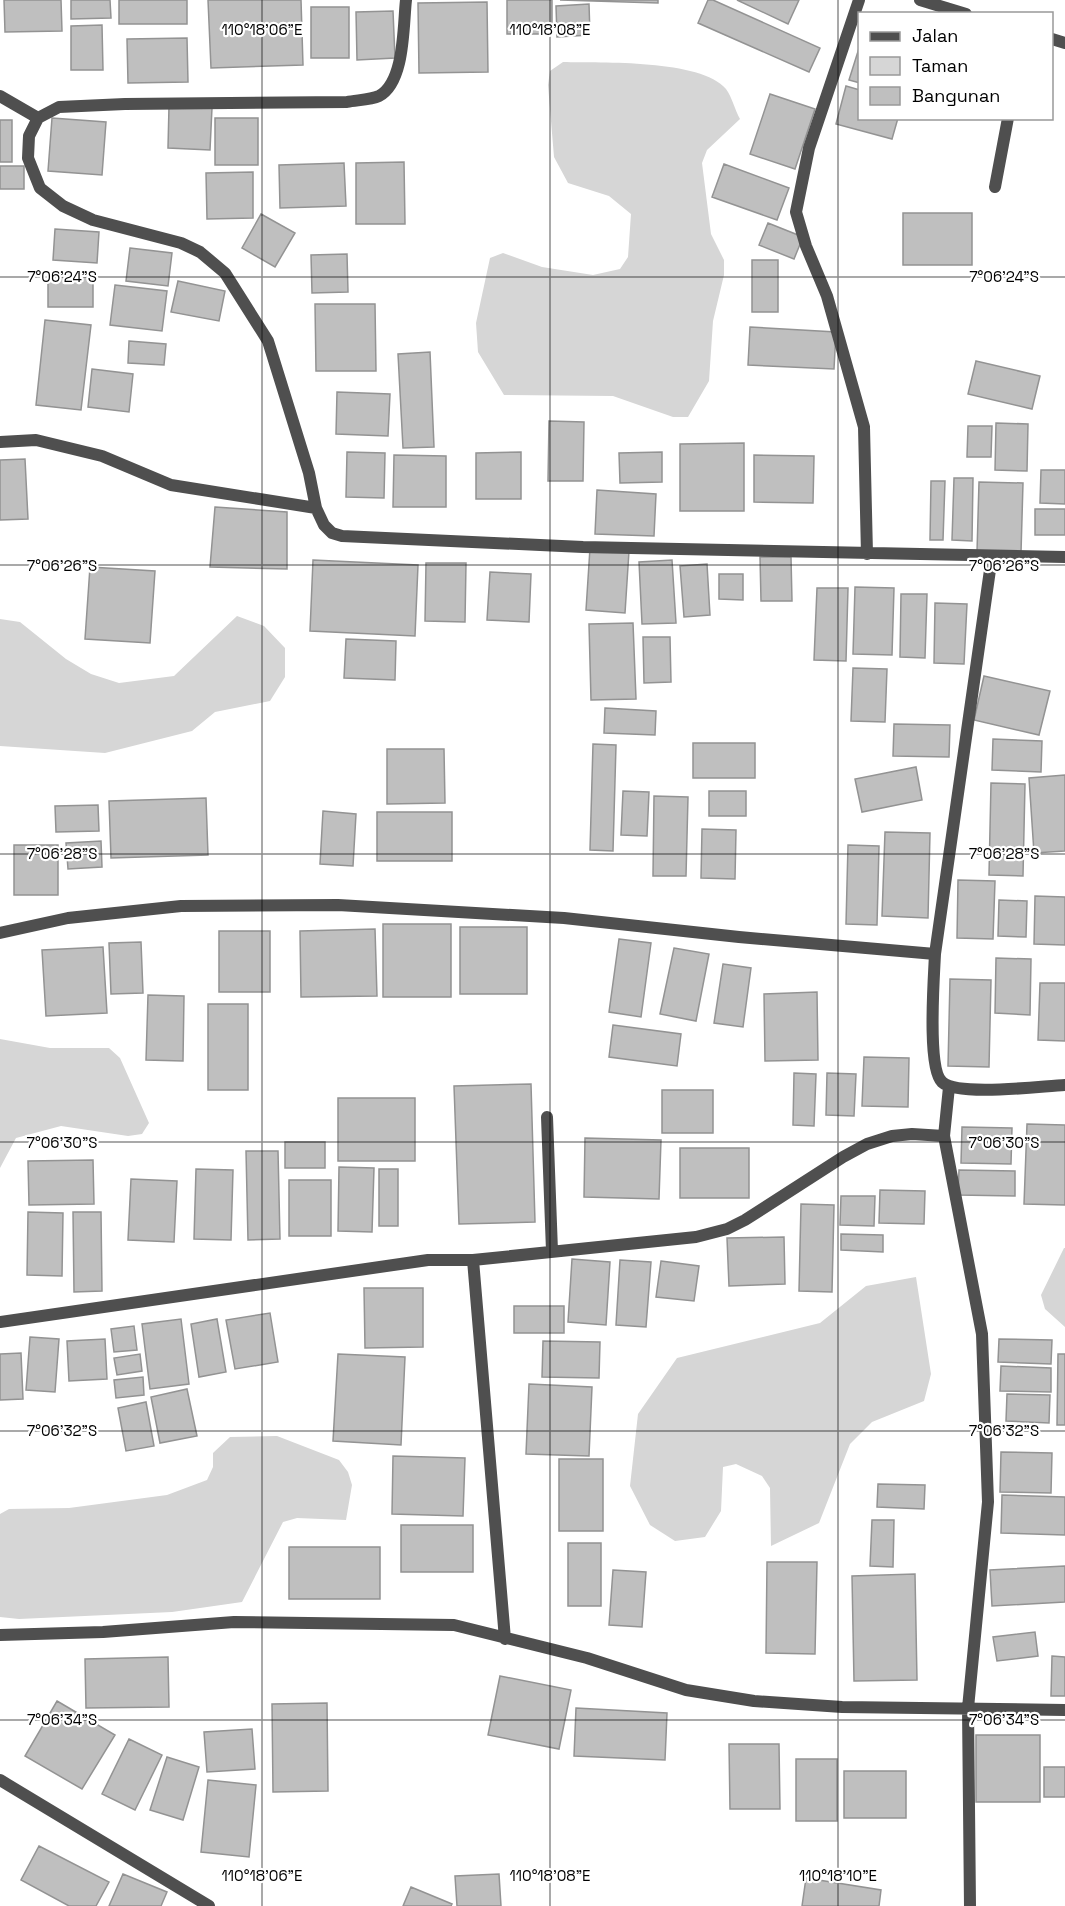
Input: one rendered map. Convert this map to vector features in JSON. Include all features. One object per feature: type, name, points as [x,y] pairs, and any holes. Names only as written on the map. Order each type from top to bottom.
[{"type":"street","points":[[406,0],[398,70],[391,84],[379,96],[346,102],[59,107],[38,118],[28,136],[28,158],[40,188],[63,206],[93,220],[181,243],[200,252],[225,273],[268,341],[309,473],[316,508],[324,525],[332,532],[342,536],[583,547],[1065,557]]},
{"type":"street","points":[[859,0],[809,148],[796,212],[806,246],[827,296],[864,427],[867,554]]},
{"type":"street","points":[[920,0],[959,12]]},
{"type":"street","points":[[0,96],[38,118]]},
{"type":"street","points":[[994,187],[1008,120]]},
{"type":"street","points":[[0,442],[36,440],[102,456],[171,485],[316,508]]},
{"type":"street","points":[[992,556],[935,954],[933,1029],[936,1073],[949,1087],[971,1090],[1065,1085]]},
{"type":"street","points":[[0,933],[69,918],[181,906],[338,905],[564,918],[739,937],[935,954]]},
{"type":"street","points":[[949,1087],[944,1136],[982,1334],[988,1502],[968,1708],[970,1906]]},
{"type":"street","points":[[547,1117],[552,1251]]},
{"type":"street","points":[[0,1322],[428,1260],[473,1260],[713,1234],[745,1220],[867,1144],[892,1136],[912,1134],[944,1136]]},
{"type":"street","points":[[473,1260],[505,1639]]},
{"type":"street","points":[[0,1635],[103,1632],[234,1622],[454,1625],[587,1658],[686,1690],[754,1701],[842,1707],[1065,1710]]},
{"type":"street","points":[[0,1780],[209,1906]]},
{"type":"green space","points":[[563,62],[625,63],[695,72],[713,79],[726,89],[740,119],[707,150],[702,163],[711,234],[724,260],[724,275],[713,321],[709,381],[688,417],[673,417],[613,396],[504,395],[478,352],[476,323],[490,258],[503,253],[542,267],[593,275],[620,269],[628,257],[631,214],[609,196],[568,183],[554,157],[548,85],[550,71]]},
{"type":"green space","points":[[237,616],[264,626],[285,648],[285,677],[270,701],[215,712],[192,731],[105,753],[0,746],[0,619],[20,622],[66,659],[91,674],[119,683],[174,676]]},
{"type":"green space","points":[[0,1039],[50,1048],[109,1048],[120,1058],[149,1123],[142,1134],[128,1136],[61,1126],[16,1138],[0,1168]]},
{"type":"green space","points":[[1064,1248],[1065,1327],[1045,1309],[1041,1295]]},
{"type":"green space","points":[[916,1277],[931,1374],[924,1401],[872,1422],[850,1444],[819,1523],[771,1546],[770,1488],[762,1476],[736,1464],[723,1467],[721,1511],[705,1537],[675,1541],[650,1525],[630,1486],[638,1414],[677,1358],[820,1323],[866,1286]]},
{"type":"green space","points":[[277,1436],[339,1460],[348,1472],[352,1485],[346,1520],[297,1518],[283,1522],[242,1602],[172,1612],[19,1619],[0,1617],[0,1514],[9,1509],[69,1508],[167,1495],[207,1480],[213,1467],[213,1453],[230,1437]]},
{"type":"building","points":[[4,0],[61,0],[62,31],[5,32]]},
{"type":"building","points":[[71,0],[110,0],[111,18],[71,19]]},
{"type":"building","points":[[119,0],[187,0],[187,24],[119,24]]},
{"type":"building","points":[[208,0],[301,0],[303,65],[211,68]]},
{"type":"building","points":[[507,0],[552,0],[552,34],[507,34]]},
{"type":"building","points":[[560,0],[658,0],[658,3]]},
{"type":"building","points":[[708,0],[713,0],[820,48],[809,72],[698,23]]},
{"type":"building","points":[[737,0],[799,0],[788,24]]},
{"type":"building","points":[[487,2],[488,72],[419,73],[418,3]]},
{"type":"building","points":[[589,4],[590,35],[557,37],[556,6]]},
{"type":"building","points":[[311,7],[349,7],[349,58],[311,58]]},
{"type":"building","points":[[393,11],[395,58],[357,60],[356,12]]},
{"type":"building","points":[[102,25],[103,70],[71,70],[71,26]]},
{"type":"building","points":[[187,38],[188,82],[128,83],[127,39]]},
{"type":"building","points":[[858,51],[858,82],[849,80]]},
{"type":"building","points":[[846,86],[858,89],[858,120],[897,120],[892,139],[836,124]]},
{"type":"building","points":[[770,94],[815,109],[795,169],[750,154]]},
{"type":"building","points":[[169,106],[212,108],[210,150],[168,148]]},
{"type":"building","points":[[52,118],[106,122],[102,175],[48,171]]},
{"type":"building","points":[[215,118],[258,118],[258,165],[215,165]]},
{"type":"building","points":[[0,120],[12,120],[12,162],[0,162]]},
{"type":"building","points":[[404,162],[405,224],[356,224],[356,163]]},
{"type":"building","points":[[344,163],[346,206],[280,208],[279,165]]},
{"type":"building","points":[[724,164],[789,188],[777,220],[712,197]]},
{"type":"building","points":[[0,166],[24,166],[24,189],[0,189]]},
{"type":"building","points":[[253,172],[253,218],[207,219],[206,173]]},
{"type":"building","points":[[903,213],[972,213],[972,265],[903,265]]},
{"type":"building","points":[[261,214],[295,233],[275,267],[242,248]]},
{"type":"building","points":[[768,223],[803,237],[794,259],[759,245]]},
{"type":"building","points":[[55,229],[99,232],[97,263],[53,260]]},
{"type":"building","points":[[130,248],[172,253],[168,286],[126,281]]},
{"type":"building","points":[[347,254],[348,292],[312,293],[311,255]]},
{"type":"building","points":[[752,260],[778,260],[778,312],[752,312]]},
{"type":"building","points":[[48,273],[93,273],[93,307],[48,307]]},
{"type":"building","points":[[178,281],[225,291],[219,321],[171,312]]},
{"type":"building","points":[[115,285],[167,291],[162,331],[110,325]]},
{"type":"building","points":[[315,304],[375,304],[376,371],[316,371]]},
{"type":"building","points":[[45,320],[91,325],[81,410],[36,405]]},
{"type":"building","points":[[750,327],[836,332],[834,369],[748,365]]},
{"type":"building","points":[[129,341],[166,344],[164,365],[128,363]]},
{"type":"building","points":[[430,352],[434,447],[403,448],[398,354]]},
{"type":"building","points":[[976,361],[1040,376],[1032,409],[968,394]]},
{"type":"building","points":[[92,369],[133,374],[129,412],[88,407]]},
{"type":"building","points":[[337,392],[390,394],[388,436],[336,434]]},
{"type":"building","points":[[549,421],[584,422],[583,481],[548,481]]},
{"type":"building","points":[[996,423],[1028,424],[1027,471],[995,470]]},
{"type":"building","points":[[968,426],[992,426],[991,457],[967,457]]},
{"type":"building","points":[[744,443],[744,511],[680,511],[680,444]]},
{"type":"building","points":[[347,452],[385,453],[384,498],[346,497]]},
{"type":"building","points":[[521,452],[521,499],[476,499],[476,453]]},
{"type":"building","points":[[662,452],[662,482],[620,483],[619,453]]},
{"type":"building","points":[[394,455],[446,456],[446,507],[393,507]]},
{"type":"building","points":[[754,455],[814,456],[813,503],[754,502]]},
{"type":"building","points":[[25,459],[28,519],[0,520],[0,460]]},
{"type":"building","points":[[1041,470],[1065,470],[1065,504],[1040,503]]},
{"type":"building","points":[[954,478],[973,478],[972,541],[952,540]]},
{"type":"building","points":[[931,481],[945,481],[943,540],[930,540]]},
{"type":"building","points":[[979,482],[1023,483],[1021,553],[977,552]]},
{"type":"building","points":[[597,490],[656,494],[654,536],[595,534]]},
{"type":"building","points":[[215,507],[287,512],[287,569],[210,567]]},
{"type":"building","points":[[1035,509],[1065,509],[1065,535],[1035,535]]},
{"type":"building","points":[[590,548],[629,551],[625,613],[586,610]]},
{"type":"building","points":[[760,557],[791,557],[792,601],[761,601]]},
{"type":"building","points":[[313,560],[418,565],[415,636],[310,631]]},
{"type":"building","points":[[672,560],[676,623],[642,624],[639,562]]},
{"type":"building","points":[[426,563],[466,563],[465,622],[425,621]]},
{"type":"building","points":[[707,564],[710,615],[684,617],[680,566]]},
{"type":"building","points":[[90,567],[155,571],[150,643],[85,639]]},
{"type":"building","points":[[490,572],[531,574],[529,622],[487,620]]},
{"type":"building","points":[[719,574],[743,574],[743,600],[719,599]]},
{"type":"building","points":[[855,587],[894,588],[892,655],[853,654]]},
{"type":"building","points":[[817,588],[848,588],[846,661],[814,660]]},
{"type":"building","points":[[901,594],[927,594],[925,658],[900,657]]},
{"type":"building","points":[[935,603],[967,604],[964,664],[934,663]]},
{"type":"building","points":[[633,623],[636,699],[591,700],[589,624]]},
{"type":"building","points":[[643,637],[670,637],[671,682],[644,683]]},
{"type":"building","points":[[346,639],[396,641],[395,680],[344,678]]},
{"type":"building","points":[[853,668],[887,669],[885,722],[851,721]]},
{"type":"building","points":[[984,676],[1050,691],[1039,735],[974,720]]},
{"type":"building","points":[[605,708],[656,711],[655,735],[604,733]]},
{"type":"building","points":[[894,724],[950,725],[949,757],[893,756]]},
{"type":"building","points":[[993,739],[1042,741],[1041,772],[992,770]]},
{"type":"building","points":[[693,743],[755,743],[755,778],[693,778]]},
{"type":"building","points":[[593,744],[616,745],[613,851],[590,850]]},
{"type":"building","points":[[387,749],[444,749],[445,803],[387,804]]},
{"type":"building","points":[[916,767],[922,800],[862,812],[855,779]]},
{"type":"building","points":[[1065,775],[1065,851],[1034,853],[1029,778]]},
{"type":"building","points":[[991,783],[1025,784],[1023,876],[989,875]]},
{"type":"building","points":[[623,791],[649,792],[647,836],[621,835]]},
{"type":"building","points":[[709,791],[746,791],[746,816],[709,816]]},
{"type":"building","points":[[654,796],[688,797],[686,876],[653,876]]},
{"type":"building","points":[[206,798],[208,855],[111,858],[109,801]]},
{"type":"building","points":[[98,805],[99,831],[56,832],[55,806]]},
{"type":"building","points":[[323,811],[356,814],[353,866],[320,864]]},
{"type":"building","points":[[377,812],[452,812],[452,861],[377,861]]},
{"type":"building","points":[[702,829],[736,830],[735,879],[701,878]]},
{"type":"building","points":[[885,832],[930,833],[928,918],[882,916]]},
{"type":"building","points":[[101,841],[102,867],[68,869],[66,843]]},
{"type":"building","points":[[14,845],[58,845],[58,895],[14,895]]},
{"type":"building","points":[[848,845],[879,846],[877,925],[846,924]]},
{"type":"building","points":[[958,880],[995,881],[993,939],[957,938]]},
{"type":"building","points":[[1035,896],[1065,897],[1065,945],[1034,944]]},
{"type":"building","points":[[999,900],[1027,901],[1026,937],[998,936]]},
{"type":"building","points":[[383,924],[451,924],[451,997],[383,997]]},
{"type":"building","points":[[460,927],[527,927],[527,994],[460,994]]},
{"type":"building","points":[[375,929],[377,996],[301,997],[300,931]]},
{"type":"building","points":[[219,931],[270,931],[270,992],[219,992]]},
{"type":"building","points":[[619,939],[651,943],[641,1017],[609,1012]]},
{"type":"building","points":[[141,942],[143,993],[111,994],[109,943]]},
{"type":"building","points":[[103,947],[107,1013],[46,1016],[42,950]]},
{"type":"building","points":[[674,948],[709,954],[696,1021],[660,1014]]},
{"type":"building","points":[[996,958],[1031,959],[1030,1015],[995,1013]]},
{"type":"building","points":[[723,964],[751,968],[743,1027],[714,1023]]},
{"type":"building","points":[[950,979],[991,980],[989,1067],[948,1066]]},
{"type":"building","points":[[1040,983],[1065,983],[1065,1041],[1038,1040]]},
{"type":"building","points":[[817,992],[818,1060],[765,1061],[764,994]]},
{"type":"building","points":[[148,995],[184,996],[183,1061],[146,1060]]},
{"type":"building","points":[[208,1004],[248,1004],[248,1090],[208,1090]]},
{"type":"building","points":[[613,1025],[681,1034],[677,1066],[609,1057]]},
{"type":"building","points":[[864,1057],[909,1058],[908,1107],[862,1106]]},
{"type":"building","points":[[794,1073],[816,1074],[814,1126],[793,1125]]},
{"type":"building","points":[[827,1073],[856,1074],[854,1116],[826,1115]]},
{"type":"building","points":[[531,1084],[535,1222],[459,1224],[454,1086]]},
{"type":"building","points":[[662,1090],[713,1090],[713,1133],[662,1133]]},
{"type":"building","points":[[338,1098],[415,1098],[415,1161],[338,1161]]},
{"type":"building","points":[[1027,1124],[1065,1125],[1065,1205],[1024,1204]]},
{"type":"building","points":[[962,1127],[1012,1128],[1011,1164],[961,1163]]},
{"type":"building","points":[[585,1138],[661,1140],[659,1199],[584,1197]]},
{"type":"building","points":[[285,1142],[325,1142],[325,1168],[285,1168]]},
{"type":"building","points":[[680,1148],[749,1148],[749,1198],[680,1198]]},
{"type":"building","points":[[246,1151],[278,1151],[280,1239],[248,1240]]},
{"type":"building","points":[[93,1160],[94,1204],[29,1205],[28,1161]]},
{"type":"building","points":[[339,1167],[374,1168],[372,1232],[338,1231]]},
{"type":"building","points":[[196,1169],[233,1170],[231,1240],[194,1239]]},
{"type":"building","points":[[379,1169],[398,1169],[398,1226],[379,1226]]},
{"type":"building","points":[[959,1170],[1015,1171],[1015,1196],[958,1195]]},
{"type":"building","points":[[131,1179],[177,1181],[174,1242],[128,1240]]},
{"type":"building","points":[[289,1180],[331,1180],[331,1236],[289,1236]]},
{"type":"building","points":[[880,1190],[925,1191],[924,1224],[879,1223]]},
{"type":"building","points":[[841,1196],[875,1196],[874,1226],[840,1225]]},
{"type":"building","points":[[801,1204],[834,1205],[832,1292],[799,1291]]},
{"type":"building","points":[[28,1212],[63,1213],[62,1276],[27,1275]]},
{"type":"building","points":[[73,1212],[101,1212],[102,1291],[74,1292]]},
{"type":"building","points":[[841,1234],[883,1235],[883,1252],[841,1250]]},
{"type":"building","points":[[784,1237],[785,1284],[729,1286],[727,1238]]},
{"type":"building","points":[[572,1259],[610,1262],[606,1325],[568,1322]]},
{"type":"building","points":[[620,1260],[651,1262],[646,1327],[616,1325]]},
{"type":"building","points":[[661,1261],[699,1266],[694,1301],[656,1297]]},
{"type":"building","points":[[364,1288],[423,1288],[423,1347],[365,1348]]},
{"type":"building","points":[[514,1306],[564,1306],[564,1333],[514,1333]]},
{"type":"building","points":[[270,1313],[278,1362],[235,1369],[226,1320]]},
{"type":"building","points":[[181,1319],[189,1384],[150,1389],[142,1324]]},
{"type":"building","points":[[217,1319],[226,1372],[199,1377],[191,1324]]},
{"type":"building","points":[[134,1326],[137,1350],[114,1352],[111,1329]]},
{"type":"building","points":[[30,1337],[59,1339],[55,1392],[26,1390]]},
{"type":"building","points":[[105,1339],[107,1379],[69,1381],[67,1341]]},
{"type":"building","points":[[999,1339],[1052,1340],[1051,1364],[998,1362]]},
{"type":"building","points":[[543,1341],[600,1342],[599,1378],[542,1377]]},
{"type":"building","points":[[21,1353],[23,1399],[0,1400],[0,1354]]},
{"type":"building","points":[[140,1354],[142,1371],[117,1375],[114,1358]]},
{"type":"building","points":[[338,1354],[405,1357],[401,1445],[333,1441]]},
{"type":"building","points":[[1058,1354],[1065,1354],[1065,1425],[1057,1425]]},
{"type":"building","points":[[1001,1366],[1051,1368],[1051,1392],[1000,1391]]},
{"type":"building","points":[[143,1377],[144,1395],[116,1398],[114,1380]]},
{"type":"building","points":[[529,1384],[592,1387],[589,1456],[526,1454]]},
{"type":"building","points":[[187,1389],[197,1436],[160,1443],[151,1397]]},
{"type":"building","points":[[1007,1394],[1050,1395],[1049,1423],[1006,1421]]},
{"type":"building","points":[[146,1402],[154,1446],[126,1451],[118,1408]]},
{"type":"building","points":[[1001,1452],[1052,1453],[1051,1493],[1000,1492]]},
{"type":"building","points":[[393,1456],[465,1458],[463,1516],[392,1514]]},
{"type":"building","points":[[559,1459],[603,1459],[603,1531],[559,1531]]},
{"type":"building","points":[[878,1484],[925,1485],[924,1509],[877,1507]]},
{"type":"building","points":[[1002,1495],[1065,1497],[1065,1535],[1001,1533]]},
{"type":"building","points":[[872,1520],[894,1520],[893,1567],[870,1566]]},
{"type":"building","points":[[401,1525],[473,1525],[473,1572],[401,1572]]},
{"type":"building","points":[[568,1543],[601,1543],[601,1606],[568,1606]]},
{"type":"building","points":[[289,1547],[380,1547],[380,1599],[289,1599]]},
{"type":"building","points":[[767,1562],[817,1562],[815,1654],[766,1653]]},
{"type":"building","points":[[1065,1566],[1065,1602],[992,1606],[990,1570]]},
{"type":"building","points":[[613,1570],[646,1572],[642,1627],[609,1625]]},
{"type":"building","points":[[915,1574],[917,1680],[854,1681],[852,1576]]},
{"type":"building","points":[[1035,1632],[1038,1656],[997,1661],[993,1637]]},
{"type":"building","points":[[1052,1656],[1065,1657],[1065,1696],[1051,1696]]},
{"type":"building","points":[[168,1657],[169,1707],[86,1708],[85,1659]]},
{"type":"building","points":[[500,1676],[571,1690],[559,1749],[488,1735]]},
{"type":"building","points":[[57,1701],[115,1735],[82,1789],[25,1756]]},
{"type":"building","points":[[327,1703],[328,1791],[273,1792],[272,1704]]},
{"type":"building","points":[[576,1708],[667,1713],[665,1760],[574,1756]]},
{"type":"building","points":[[252,1729],[255,1769],[207,1772],[204,1732]]},
{"type":"building","points":[[976,1735],[1040,1735],[1040,1802],[976,1802]]},
{"type":"building","points":[[129,1739],[162,1755],[135,1810],[102,1794]]},
{"type":"building","points":[[729,1744],[779,1744],[780,1809],[730,1809]]},
{"type":"building","points":[[167,1757],[199,1767],[183,1820],[150,1810]]},
{"type":"building","points":[[796,1759],[837,1759],[837,1821],[796,1821]]},
{"type":"building","points":[[1044,1767],[1065,1767],[1065,1797],[1044,1797]]},
{"type":"building","points":[[844,1771],[906,1771],[906,1818],[844,1818]]},
{"type":"building","points":[[208,1780],[256,1785],[249,1857],[201,1852]]},
{"type":"building","points":[[39,1846],[109,1882],[96,1906],[69,1906],[21,1880]]},
{"type":"building","points":[[123,1874],[167,1892],[161,1906],[109,1906]]},
{"type":"building","points":[[499,1874],[501,1906],[457,1906],[455,1876]]},
{"type":"building","points":[[806,1878],[881,1890],[879,1906],[802,1906]]},
{"type":"building","points":[[411,1887],[452,1904],[451,1906],[403,1906]]}]
